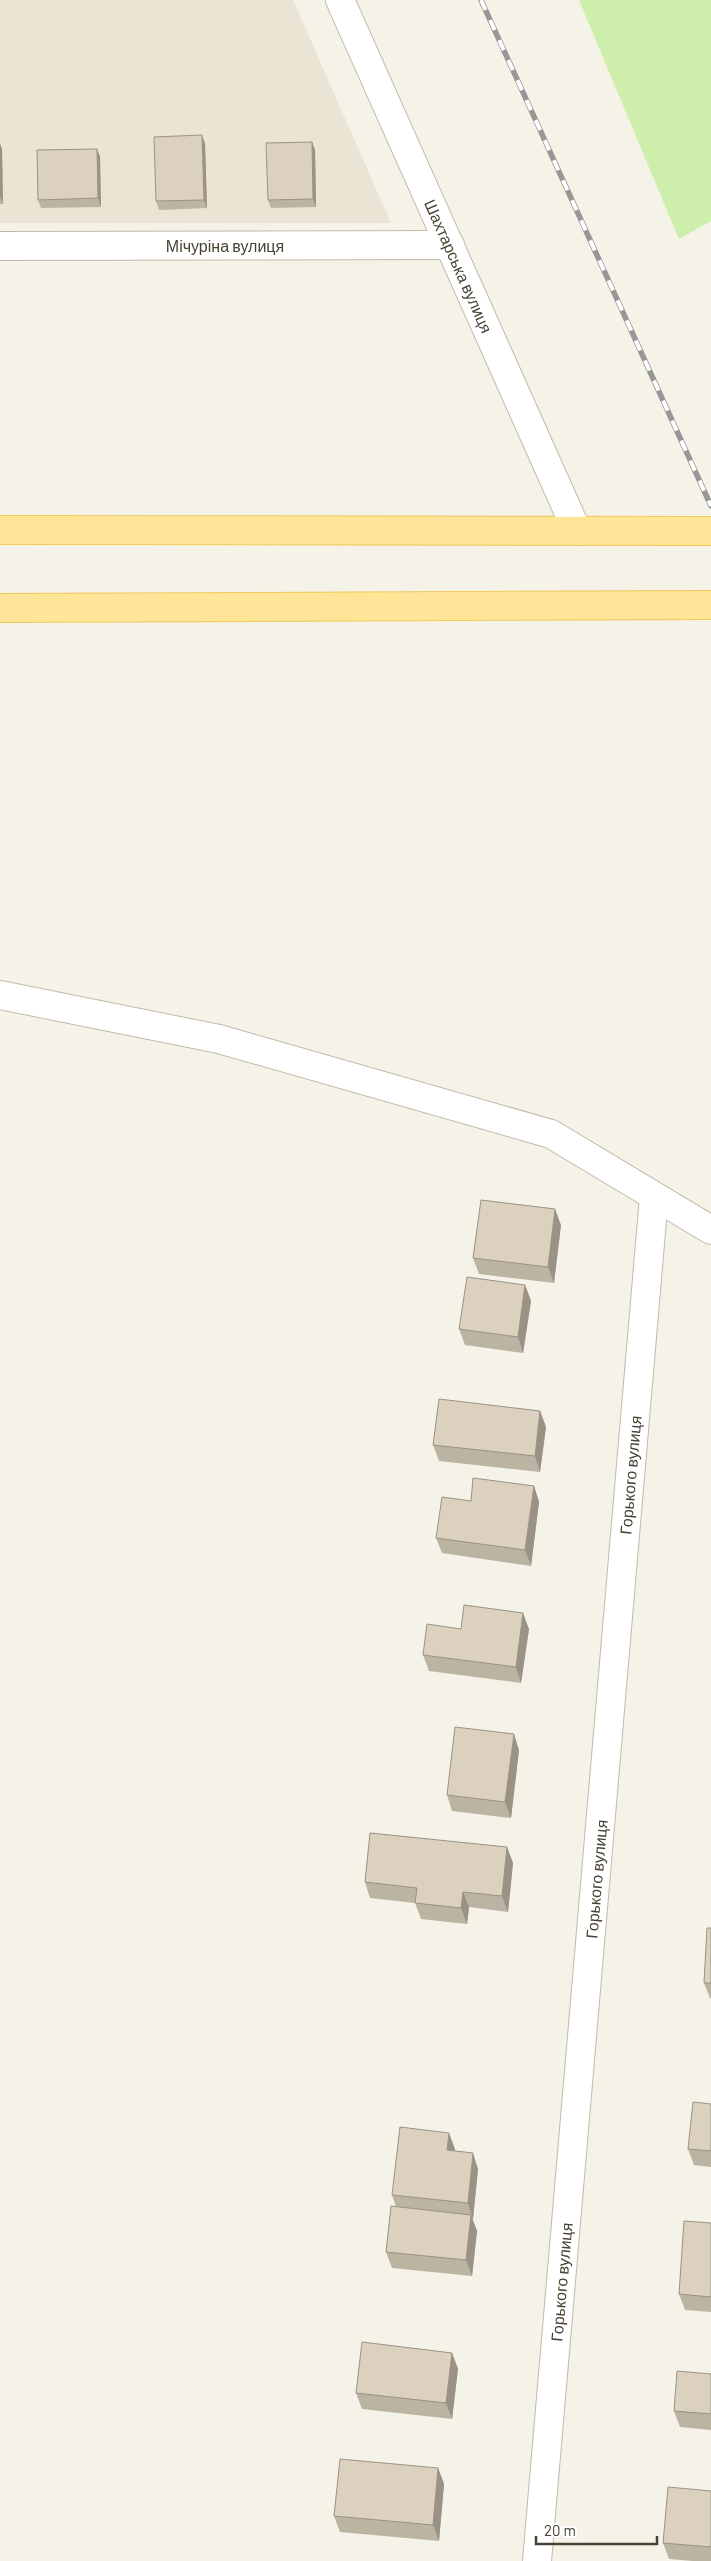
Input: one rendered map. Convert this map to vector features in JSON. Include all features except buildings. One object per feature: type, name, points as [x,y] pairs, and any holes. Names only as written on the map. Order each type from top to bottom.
[{"type":"main road","points":[[0,530],[711,531]]},
{"type":"main road","points":[[0,608],[711,605]]},
{"type":"street","name":"Шахтарська вулиця","points":[[340,0],[577,531]]},
{"type":"street","name":"Мічуріна вулиця","points":[[0,246],[450,245]]},
{"type":"street","points":[[0,995],[219,1039],[551,1134],[711,1230]]},
{"type":"street","name":"Горького вулиця","points":[[538,2561],[654,1197]]},
{"type":"shaded area","points":[[0,0],[293,0],[391,223],[0,223]]},
{"type":"green space","points":[[579,0],[711,0],[711,221],[679,239]]},
{"type":"railway","points":[[481,0],[711,506]]}]
